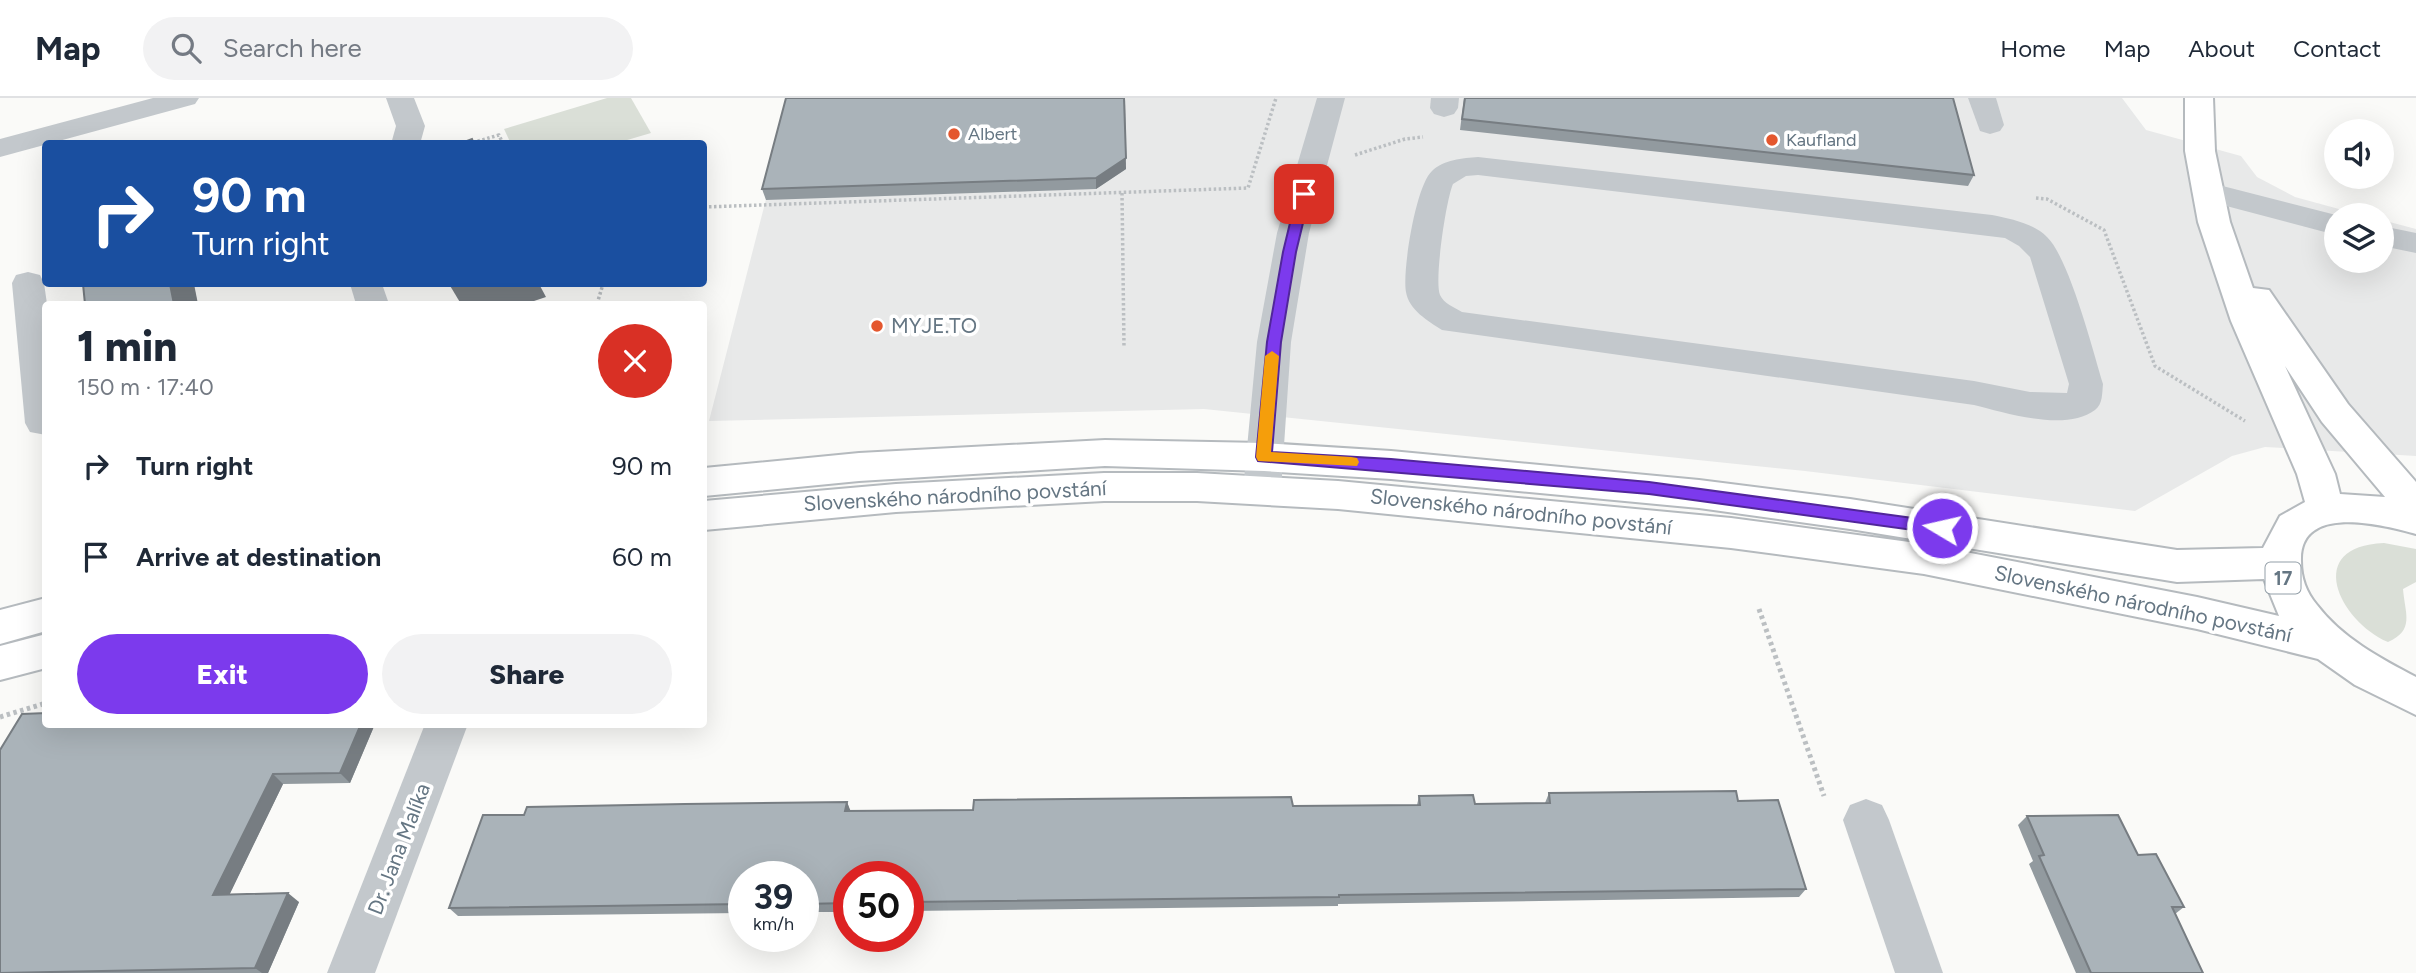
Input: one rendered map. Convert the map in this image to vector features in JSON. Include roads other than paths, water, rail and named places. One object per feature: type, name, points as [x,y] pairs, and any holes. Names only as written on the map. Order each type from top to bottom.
[{"type":"main road","points":[[2199,98],[2200,151],[2214,222],[2248,321],[2316,474],[2326,510]]},
{"type":"main road","points":[[2232,268],[2257,298],[2335,413],[2416,508]]},
{"type":"main road","name":"Slovenského národního povstání","points":[[707,482],[859,467],[1091,453],[1263,473],[1473,506],[1731,533],[1875,552],[2046,582],[2328,644]]},
{"type":"main road","name":"Slovenského národního povstání","points":[[707,516],[789,506],[1013,491],[1143,486],[1263,473],[1391,465],[1674,491],[1850,514],[2177,566],[2279,563],[2286,589],[2302,617],[2328,644],[2370,674],[2416,696]]},
{"type":"main road","name":"17","points":[[2279,563],[2282,544],[2292,528],[2306,517],[2326,510],[2357,508],[2392,512],[2416,519]]},
{"type":"main road","points":[[0,627],[42,615]]},
{"type":"main road","points":[[0,663],[42,653]]},
{"type":"street","points":[[0,148],[185,98]]},
{"type":"street","points":[[400,98],[410,119],[411,131],[407,140]]},
{"type":"street","points":[[1263,473],[1274,342],[1293,233],[1331,98]]},
{"type":"street","points":[[1464,167],[1494,167],[1933,218],[2007,228],[2022,233],[2041,248],[2087,393],[2079,404],[2065,408],[1974,393],[1467,326],[1432,309],[1422,293],[1434,189],[1445,174],[1464,167]]},
{"type":"street","points":[[2207,191],[2324,222]]},
{"type":"street","points":[[2394,238],[2416,243]]},
{"type":"street","points":[[24,284],[42,416]]},
{"type":"street","name":"Dr. Jana Malíka","points":[[351,973],[445,728]]},
{"type":"street","points":[[1847,813],[1919,973]]},
{"type":"place","name":"Albert","points":[[954,134]]},
{"type":"place","name":"Kaufland","points":[[1772,140]]},
{"type":"place","name":"MYJE.TO","points":[[877,326]]}]
